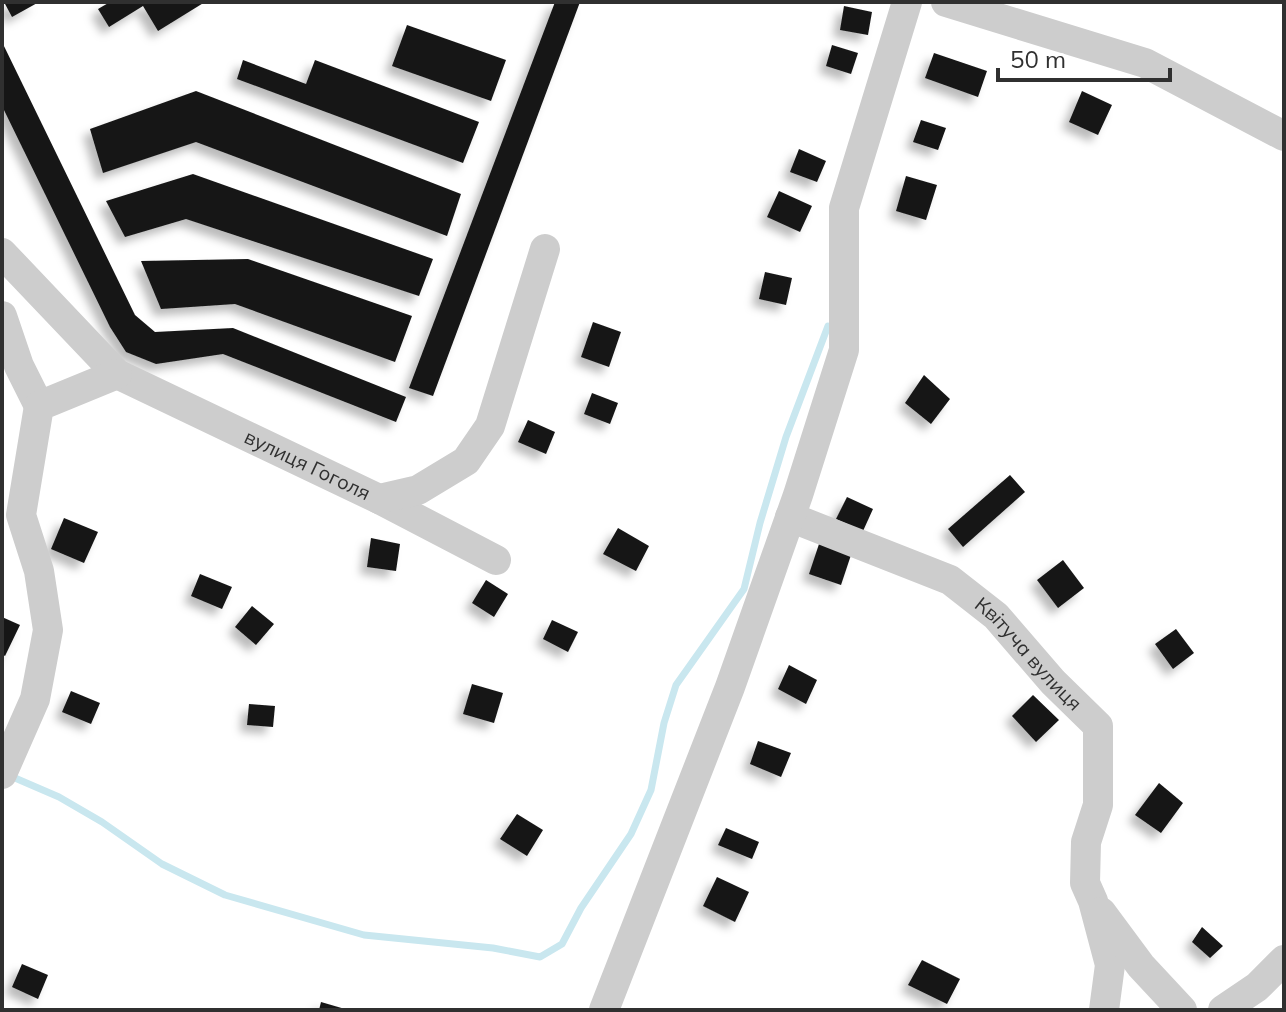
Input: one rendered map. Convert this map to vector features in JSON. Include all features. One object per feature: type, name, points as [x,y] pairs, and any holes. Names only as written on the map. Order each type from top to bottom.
[{"type":"street","points":[[604,1010],[730,687],[844,350],[844,208],[907,2]]},
{"type":"street","points":[[946,2],[1145,63],[1284,136]]},
{"type":"street","points":[[379,499],[418,490],[466,461],[490,426],[545,249]]},
{"type":"street","points":[[2,253],[117,374],[39,406]]},
{"type":"street","points":[[2,316],[19,366],[39,406],[21,515],[39,571],[48,630],[35,699],[2,774]]},
{"type":"street","name":"вулиця Гоголя","points":[[117,374],[379,499],[496,560]]},
{"type":"street","name":"Квітуча вулиця","points":[[790,517],[950,580],[996,616],[1053,682],[1098,726],[1098,805],[1086,842],[1085,883],[1093,901],[1110,965],[1104,1010]]},
{"type":"street","name":"Квітуча вулиця","points":[[1093,901],[1141,966],[1182,1010]]},
{"type":"street","points":[[1223,1010],[1257,987],[1284,960]]},
{"type":"building","points":[[4,2],[39,2],[12,17]]},
{"type":"building","points":[[110,2],[205,2],[158,31],[143,6],[109,27],[98,9]]},
{"type":"building","points":[[555,2],[580,2],[433,396],[409,388]]},
{"type":"building","points":[[844,6],[872,12],[868,35],[840,30]]},
{"type":"building","points":[[407,25],[506,60],[491,101],[392,66]]},
{"type":"building","points":[[2,42],[135,315],[155,332],[233,328],[406,397],[396,422],[223,354],[156,364],[126,352],[110,327],[2,106]]},
{"type":"building","points":[[832,45],[858,53],[851,74],[826,66]]},
{"type":"building","points":[[934,53],[987,71],[978,97],[925,78]]},
{"type":"building","points":[[243,60],[306,84],[315,60],[479,122],[463,163],[237,79]]},
{"type":"building","points":[[196,91],[461,194],[447,236],[196,142],[103,173],[90,129]]},
{"type":"building","points":[[1082,91],[1112,105],[1098,135],[1069,122]]},
{"type":"building","points":[[921,120],[946,128],[938,150],[913,142]]},
{"type":"building","points":[[799,149],[826,161],[817,182],[790,172]]},
{"type":"building","points":[[193,174],[433,259],[419,296],[186,219],[125,237],[106,201]]},
{"type":"building","points":[[906,176],[937,185],[926,220],[896,211]]},
{"type":"building","points":[[779,191],[812,206],[800,232],[767,217]]},
{"type":"building","points":[[248,259],[412,316],[395,362],[235,304],[161,309],[141,261]]},
{"type":"building","points":[[765,272],[792,278],[786,305],[759,299]]},
{"type":"building","points":[[593,322],[621,332],[609,367],[581,357]]},
{"type":"building","points":[[924,375],[950,399],[931,424],[905,403]]},
{"type":"building","points":[[592,393],[618,403],[610,424],[584,414]]},
{"type":"building","points":[[528,420],[555,432],[546,454],[518,442]]},
{"type":"building","points":[[1010,475],[1025,492],[963,547],[948,529]]},
{"type":"building","points":[[847,497],[873,509],[863,531],[836,519]]},
{"type":"building","points":[[64,518],[98,532],[84,563],[51,549]]},
{"type":"building","points":[[618,528],[649,546],[636,571],[603,554]]},
{"type":"building","points":[[371,538],[400,544],[396,571],[367,567]]},
{"type":"building","points":[[819,544],[851,555],[841,585],[809,574]]},
{"type":"building","points":[[1063,560],[1084,588],[1058,608],[1037,580]]},
{"type":"building","points":[[200,574],[232,587],[222,609],[191,596]]},
{"type":"building","points":[[486,580],[508,594],[494,617],[472,603]]},
{"type":"building","points":[[252,606],[274,624],[256,645],[235,627]]},
{"type":"building","points":[[2,617],[20,625],[5,656],[2,654]]},
{"type":"building","points":[[552,620],[578,632],[568,652],[543,639]]},
{"type":"building","points":[[1176,629],[1194,653],[1173,669],[1155,644]]},
{"type":"building","points":[[789,665],[817,680],[806,704],[778,689]]},
{"type":"building","points":[[472,684],[503,693],[494,723],[463,714]]},
{"type":"building","points":[[71,691],[100,703],[91,724],[62,712]]},
{"type":"building","points":[[1033,695],[1059,720],[1036,742],[1012,716]]},
{"type":"building","points":[[249,704],[275,706],[273,727],[247,725]]},
{"type":"building","points":[[758,741],[791,753],[781,777],[750,764]]},
{"type":"building","points":[[1159,783],[1183,803],[1161,833],[1135,815]]},
{"type":"building","points":[[517,814],[543,830],[527,856],[500,839]]},
{"type":"building","points":[[726,828],[759,842],[752,859],[718,845]]},
{"type":"building","points":[[717,877],[749,892],[735,922],[703,906]]},
{"type":"building","points":[[1202,927],[1223,946],[1210,958],[1192,942]]},
{"type":"building","points":[[922,960],[960,979],[947,1004],[908,985]]},
{"type":"building","points":[[22,964],[48,975],[38,999],[12,987]]},
{"type":"building","points":[[321,1002],[345,1009],[345,1010],[319,1010]]},
{"type":"waterway","points":[[8,775],[59,797],[102,822],[162,864],[225,895],[364,935],[493,948],[540,957],[562,944],[581,908],[631,834],[651,790],[664,723],[676,685],[744,589],[786,437],[828,326]]}]
